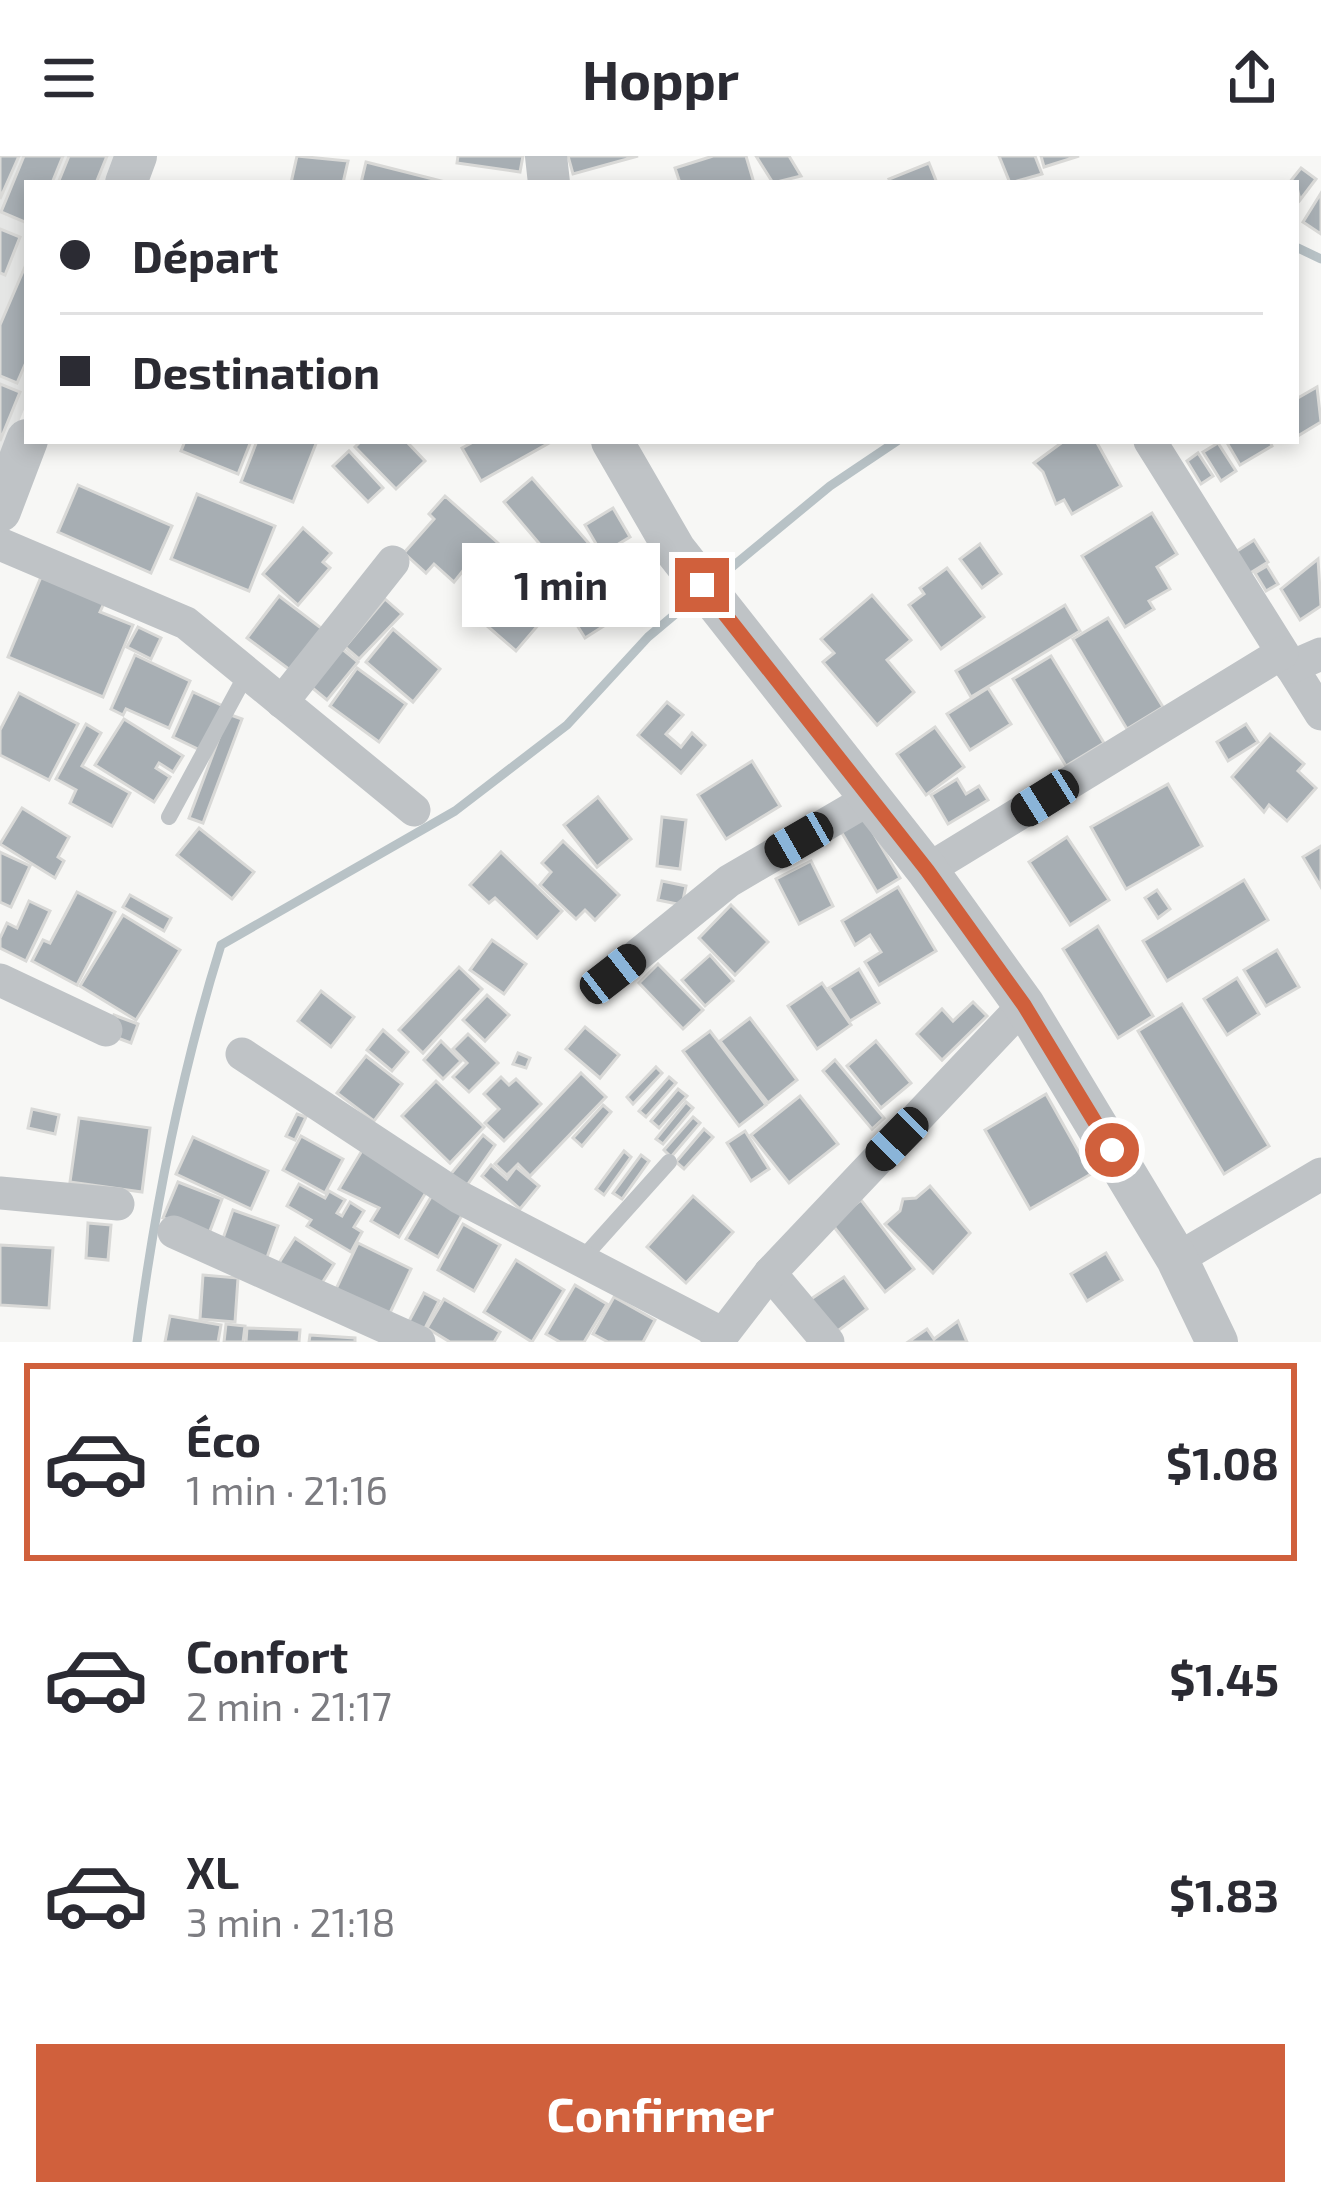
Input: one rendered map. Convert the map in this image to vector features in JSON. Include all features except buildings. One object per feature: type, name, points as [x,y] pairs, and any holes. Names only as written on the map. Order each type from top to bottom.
[{"type":"street","points":[[0,511],[25,444]]},
{"type":"street","points":[[613,444],[675,550],[927,870],[1024,1005],[1177,1259],[1217,1342]]},
{"type":"street","points":[[1152,444],[1298,658],[1321,714]]},
{"type":"street","points":[[0,544],[185,622],[414,811]]},
{"type":"street","points":[[282,702],[393,562]]},
{"type":"street","points":[[927,870],[1298,658]]},
{"type":"street","points":[[613,974],[729,881],[869,799]]},
{"type":"street","points":[[0,980],[106,1030]]},
{"type":"street","points":[[242,1054],[459,1197],[720,1338],[770,1273],[1024,1005]]},
{"type":"street","points":[[1177,1259],[1321,1174]]},
{"type":"street","points":[[0,1193],[118,1204]]},
{"type":"street","points":[[174,1232],[408,1339]]},
{"type":"street","points":[[770,1273],[828,1342]]},
{"type":"lane","points":[[169,817],[247,673]]},
{"type":"lane","points":[[581,1260],[669,1162]]},
{"type":"shaded area","points":[[0,156],[125,156],[115,180],[24,180],[24,409],[0,469]]},
{"type":"waterway","points":[[1299,248],[1321,259]]},
{"type":"waterway","points":[[715,581],[830,486],[893,444]]},
{"type":"waterway","points":[[137,1342],[170,1141],[221,945],[455,811],[567,725],[648,637],[698,595]]},
{"type":"route","points":[[702,585],[927,870],[1024,1005],[1112,1150]]}]
